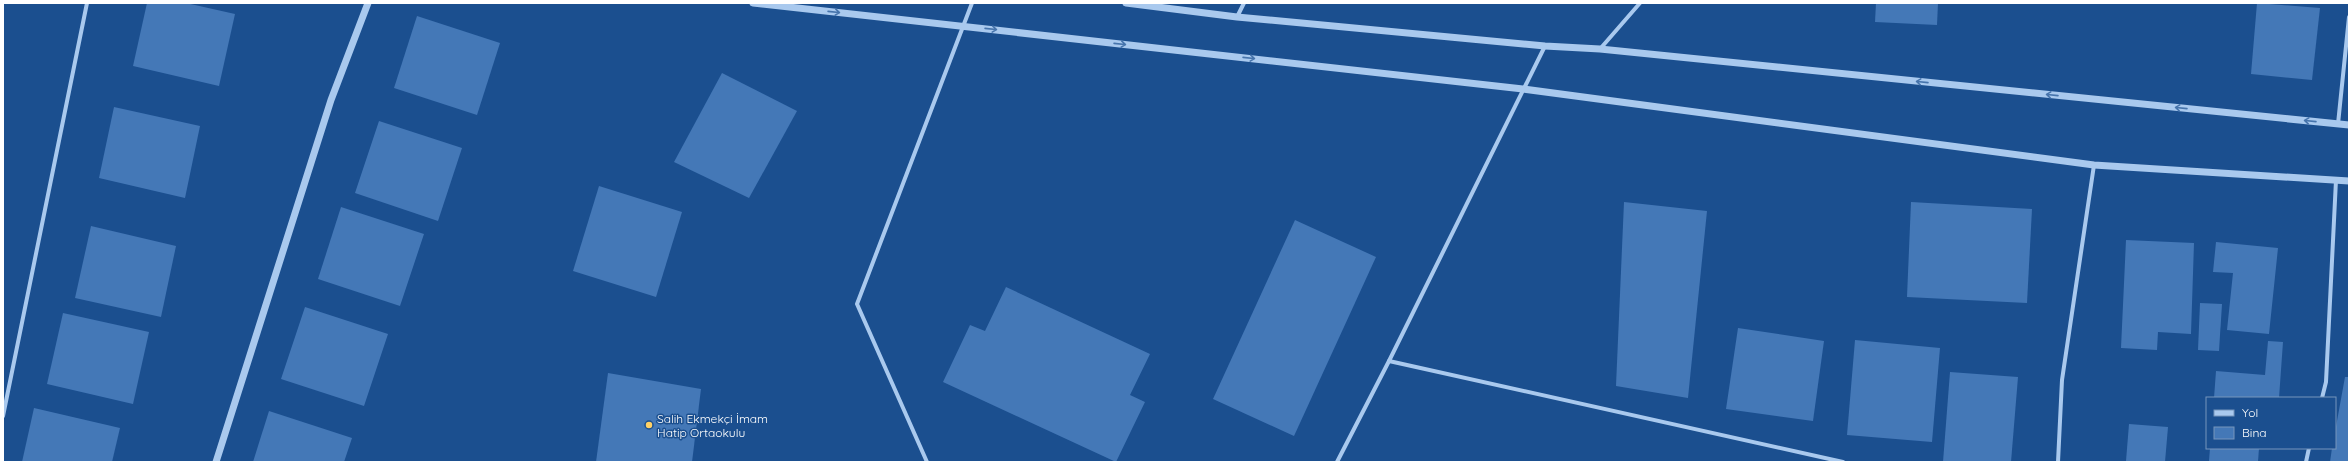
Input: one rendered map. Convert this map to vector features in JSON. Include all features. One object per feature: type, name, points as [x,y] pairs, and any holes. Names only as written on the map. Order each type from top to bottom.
[{"type":"street","points":[[3,416],[87,3]]},
{"type":"street","points":[[216,462],[331,100],[368,3]]},
{"type":"street","points":[[753,3],[1523,89],[2094,165],[2349,181]]},
{"type":"street","points":[[928,462],[857,304],[972,3]]},
{"type":"street","points":[[1126,3],[1237,17],[1544,46],[1600,49],[2349,125]]},
{"type":"street","points":[[1237,17],[1244,3]]},
{"type":"street","points":[[1600,49],[1640,3]]},
{"type":"street","points":[[2338,124],[2349,17]]},
{"type":"street","points":[[1337,462],[1389,361],[1544,46]]},
{"type":"street","points":[[2058,462],[2062,380],[2094,165]]},
{"type":"street","points":[[2322,397],[2326,382],[2336,180]]},
{"type":"street","points":[[1389,361],[1843,462]]},
{"type":"street","points":[[2306,462],[2309,449]]},
{"type":"building","points":[[147,3],[186,3],[235,14],[219,86],[133,66]]},
{"type":"building","points":[[1876,3],[1938,3],[1937,25],[1875,22]]},
{"type":"building","points":[[2257,3],[2320,8],[2312,80],[2251,74]]},
{"type":"building","points":[[417,16],[500,43],[477,115],[394,88]]},
{"type":"building","points":[[722,73],[797,111],[749,198],[674,162]]},
{"type":"building","points":[[114,107],[200,126],[185,198],[99,178]]},
{"type":"building","points":[[379,121],[462,148],[438,221],[355,193]]},
{"type":"building","points":[[599,186],[682,212],[656,297],[573,271]]},
{"type":"building","points":[[1624,202],[1707,211],[1688,398],[1616,386]]},
{"type":"building","points":[[1911,202],[2032,209],[2027,303],[1907,297]]},
{"type":"building","points":[[341,207],[424,234],[400,306],[318,279]]},
{"type":"building","points":[[1295,220],[1376,257],[1294,436],[1213,399]]},
{"type":"building","points":[[91,226],[176,246],[161,317],[75,298]]},
{"type":"building","points":[[2126,240],[2194,243],[2191,334],[2158,332],[2157,350],[2121,348]]},
{"type":"building","points":[[2216,242],[2278,248],[2269,334],[2227,330],[2233,273],[2213,272]]},
{"type":"building","points":[[1006,287],[1150,354],[1130,395],[1145,402],[1116,462],[943,382],[970,325],[985,331]]},
{"type":"building","points":[[2200,303],[2222,304],[2219,351],[2198,350]]},
{"type":"building","points":[[305,307],[388,334],[364,406],[281,379]]},
{"type":"building","points":[[63,313],[149,332],[133,404],[47,384]]},
{"type":"building","points":[[1738,328],[1824,341],[1813,421],[1726,409]]},
{"type":"building","points":[[1855,340],[1940,348],[1932,442],[1847,435]]},
{"type":"building","points":[[2268,341],[2283,342],[2279,397],[2214,397],[2216,371],[2265,375]]},
{"type":"building","points":[[1950,372],[2018,377],[2011,462],[1943,462]]},
{"type":"building","name":"Salih Ekmekçi İmam Hatip Ortaokulu","points":[[608,373],[701,389],[692,462],[596,462]]},
{"type":"building","points":[[2345,377],[2349,377],[2349,462],[2330,462],[2332,449],[2336,449],[2336,426]]},
{"type":"building","points":[[34,408],[120,428],[112,462],[22,462]]},
{"type":"building","points":[[269,411],[352,438],[344,462],[253,462]]},
{"type":"building","points":[[2129,424],[2168,427],[2165,462],[2126,461]]},
{"type":"building","points":[[2210,449],[2259,449],[2258,462],[2209,461]]},
{"type":"place","name":"Salih Ekmekçi İmam Hatip Ortaokulu","points":[[649,425]]}]
